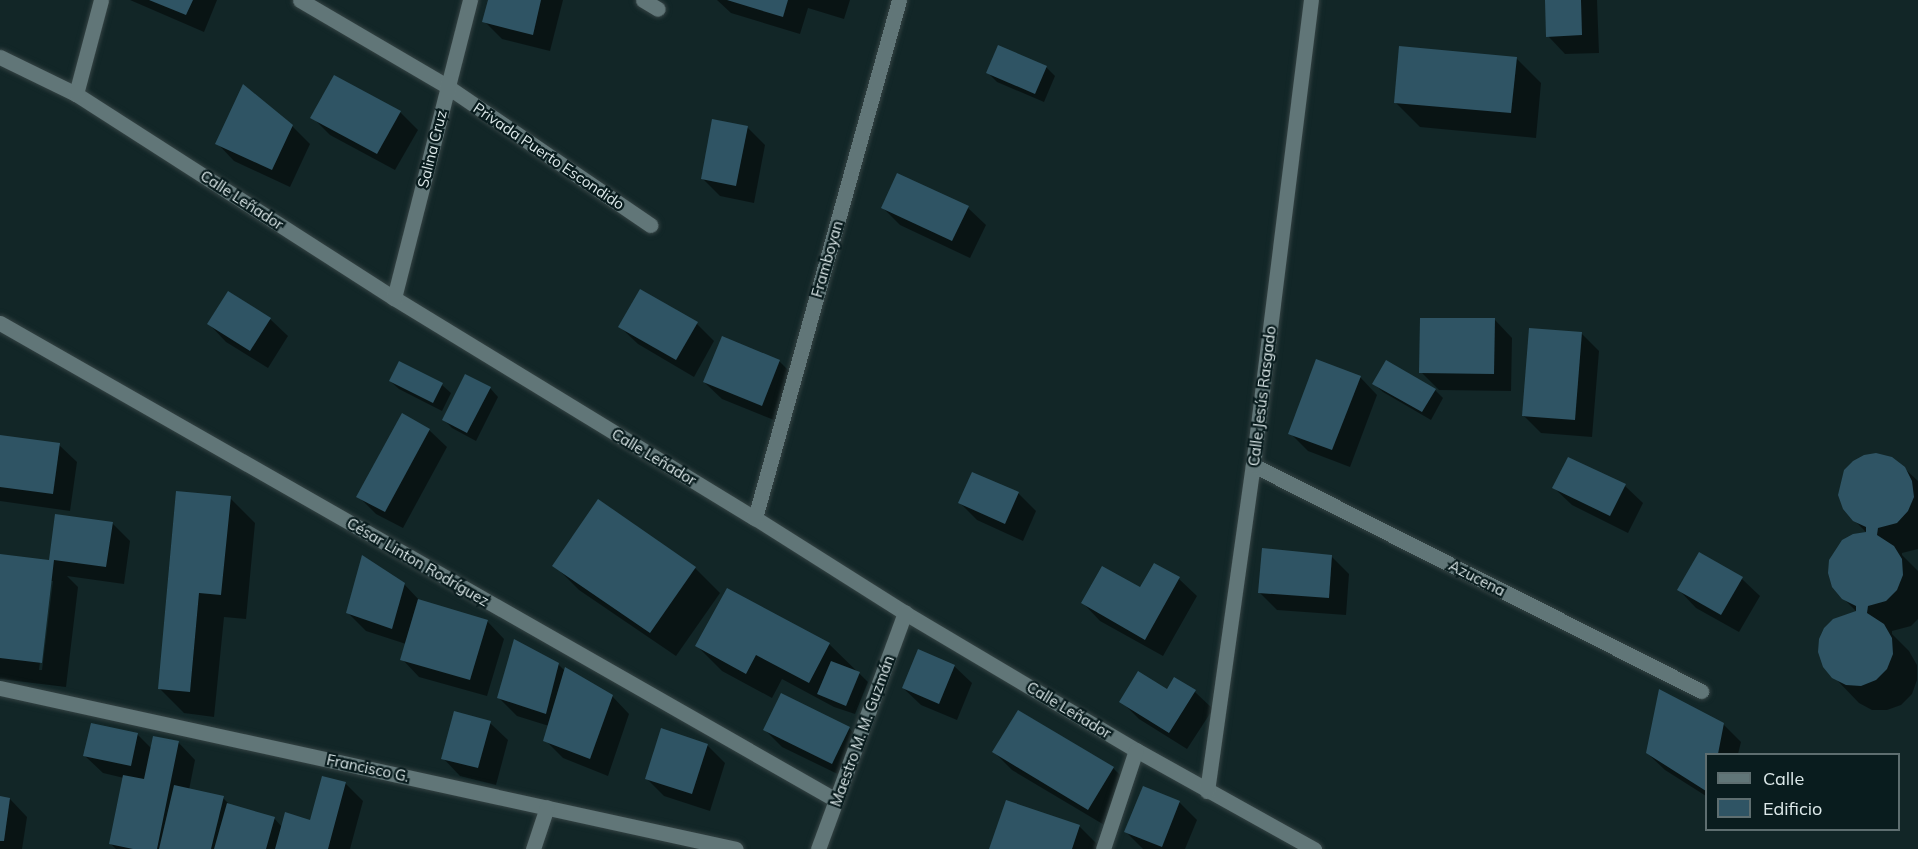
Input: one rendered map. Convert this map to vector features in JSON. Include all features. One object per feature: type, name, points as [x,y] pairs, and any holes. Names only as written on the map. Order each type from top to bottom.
[{"type":"street","points":[[76,94],[101,0]]},
{"type":"street","name":"Privada Puerto Escondido","points":[[300,0],[448,87],[650,225]]},
{"type":"street","name":"Salina Cruz","points":[[394,298],[470,0]]},
{"type":"street","points":[[643,0],[658,9]]},
{"type":"street","name":"Framboyan","points":[[755,518],[899,0]]},
{"type":"street","name":"Calle Jesús Rasgado","points":[[1207,791],[1253,465],[1311,0]]},
{"type":"street","name":"Calle Leñador","points":[[0,57],[76,94],[394,298],[755,518],[905,613],[1207,791],[1314,849]]},
{"type":"street","name":"César Linton Rodríguez","points":[[0,323],[836,800]]},
{"type":"street","name":"Azucena","points":[[1253,465],[1701,691]]},
{"type":"street","name":"Maestro M. M. Guzmán","points":[[818,849],[905,613]]},
{"type":"street","name":"Francisco G.","points":[[0,687],[736,849]]},
{"type":"street","points":[[1103,849],[1136,750]]},
{"type":"street","points":[[533,849],[547,807]]},
{"type":"building","points":[[149,0],[193,0],[186,15]]},
{"type":"building","points":[[488,0],[541,0],[533,35],[482,22]]},
{"type":"building","points":[[727,0],[788,0],[783,17]]},
{"type":"building","points":[[1545,0],[1581,0],[1582,35],[1546,37]]},
{"type":"building","points":[[998,45],[1047,66],[1035,94],[986,73]]},
{"type":"building","points":[[1399,46],[1517,57],[1511,113],[1394,103]]},
{"type":"building","points":[[334,75],[401,111],[377,154],[310,118]]},
{"type":"building","points":[[243,84],[293,125],[272,170],[215,144]]},
{"type":"building","points":[[712,119],[748,126],[736,186],[701,179]]},
{"type":"building","points":[[897,173],[969,206],[952,241],[881,208]]},
{"type":"building","points":[[640,289],[698,322],[676,360],[618,327]]},
{"type":"building","points":[[228,291],[271,318],[250,351],[207,324]]},
{"type":"building","points":[[1420,318],[1495,318],[1494,374],[1419,373]]},
{"type":"building","points":[[1529,328],[1582,332],[1575,420],[1522,416]]},
{"type":"building","points":[[722,336],[780,360],[762,406],[703,382]]},
{"type":"building","points":[[1316,359],[1361,376],[1332,450],[1288,434]]},
{"type":"building","points":[[1386,360],[1436,389],[1422,412],[1372,384]]},
{"type":"building","points":[[399,361],[443,383],[433,403],[389,381]]},
{"type":"building","points":[[465,374],[491,387],[467,433],[442,420]]},
{"type":"building","points":[[402,413],[430,429],[385,512],[356,497]]},
{"type":"building","points":[[0,435],[60,443],[53,494],[0,487]]},
{"type":"building","points":[[1876,453],[1892,457],[1905,467],[1912,481],[1914,497],[1908,511],[1897,523],[1878,528],[1877,535],[1894,546],[1902,559],[1903,575],[1897,590],[1886,601],[1868,606],[1867,613],[1884,624],[1892,638],[1893,654],[1887,669],[1876,680],[1861,686],[1846,685],[1832,678],[1823,667],[1818,652],[1819,639],[1824,628],[1833,619],[1856,611],[1856,606],[1842,599],[1832,587],[1828,573],[1829,560],[1842,540],[1853,534],[1866,532],[1866,527],[1853,521],[1843,509],[1838,495],[1844,470],[1864,455]]},
{"type":"building","points":[[1568,457],[1626,484],[1610,516],[1552,488]]},
{"type":"building","points":[[972,472],[1019,492],[1005,524],[958,503]]},
{"type":"building","points":[[176,491],[231,496],[221,595],[199,593],[190,692],[158,689]]},
{"type":"building","points":[[598,499],[696,567],[650,633],[552,566]]},
{"type":"building","points":[[55,514],[113,522],[106,567],[54,560],[42,663],[0,658],[0,554],[49,560]]},
{"type":"building","points":[[1262,548],[1332,555],[1329,598],[1258,593]]},
{"type":"building","points":[[1699,552],[1743,577],[1721,615],[1677,590]]},
{"type":"building","points":[[362,555],[405,583],[392,629],[346,613]]},
{"type":"building","points":[[1154,563],[1180,577],[1145,640],[1081,603],[1102,566],[1140,587]]},
{"type":"building","points":[[727,588],[830,643],[809,683],[756,655],[746,674],[695,646]]},
{"type":"building","points":[[418,599],[488,620],[470,680],[400,660]]},
{"type":"building","points":[[514,639],[559,663],[546,714],[497,698]]},
{"type":"building","points":[[918,649],[955,665],[939,704],[902,688]]},
{"type":"building","points":[[831,661],[860,672],[846,706],[817,694]]},
{"type":"building","points":[[565,667],[613,695],[590,759],[543,741]]},
{"type":"building","points":[[1138,671],[1167,689],[1174,677],[1196,690],[1169,733],[1119,702]]},
{"type":"building","points":[[1659,689],[1724,723],[1718,753],[1705,753],[1705,790],[1646,753]]},
{"type":"building","points":[[781,693],[850,727],[832,764],[763,730]]},
{"type":"building","points":[[1018,710],[1114,767],[1088,810],[992,752]]},
{"type":"building","points":[[454,711],[491,721],[478,768],[441,759]]},
{"type":"building","points":[[91,723],[138,733],[131,766],[83,756]]},
{"type":"building","points":[[661,728],[708,744],[692,794],[645,779]]},
{"type":"building","points":[[153,736],[179,741],[157,849],[133,849],[109,844],[123,775],[144,779]]},
{"type":"building","points":[[322,776],[346,782],[328,849],[275,849],[285,812],[310,820]]},
{"type":"building","points":[[174,785],[224,796],[211,849],[159,849]]},
{"type":"building","points":[[1143,786],[1180,801],[1162,847],[1124,832]]},
{"type":"building","points":[[0,796],[10,798],[4,841],[0,841]]},
{"type":"building","points":[[1006,800],[1080,825],[1072,849],[989,849]]},
{"type":"building","points":[[227,803],[275,817],[266,849],[214,849]]}]
